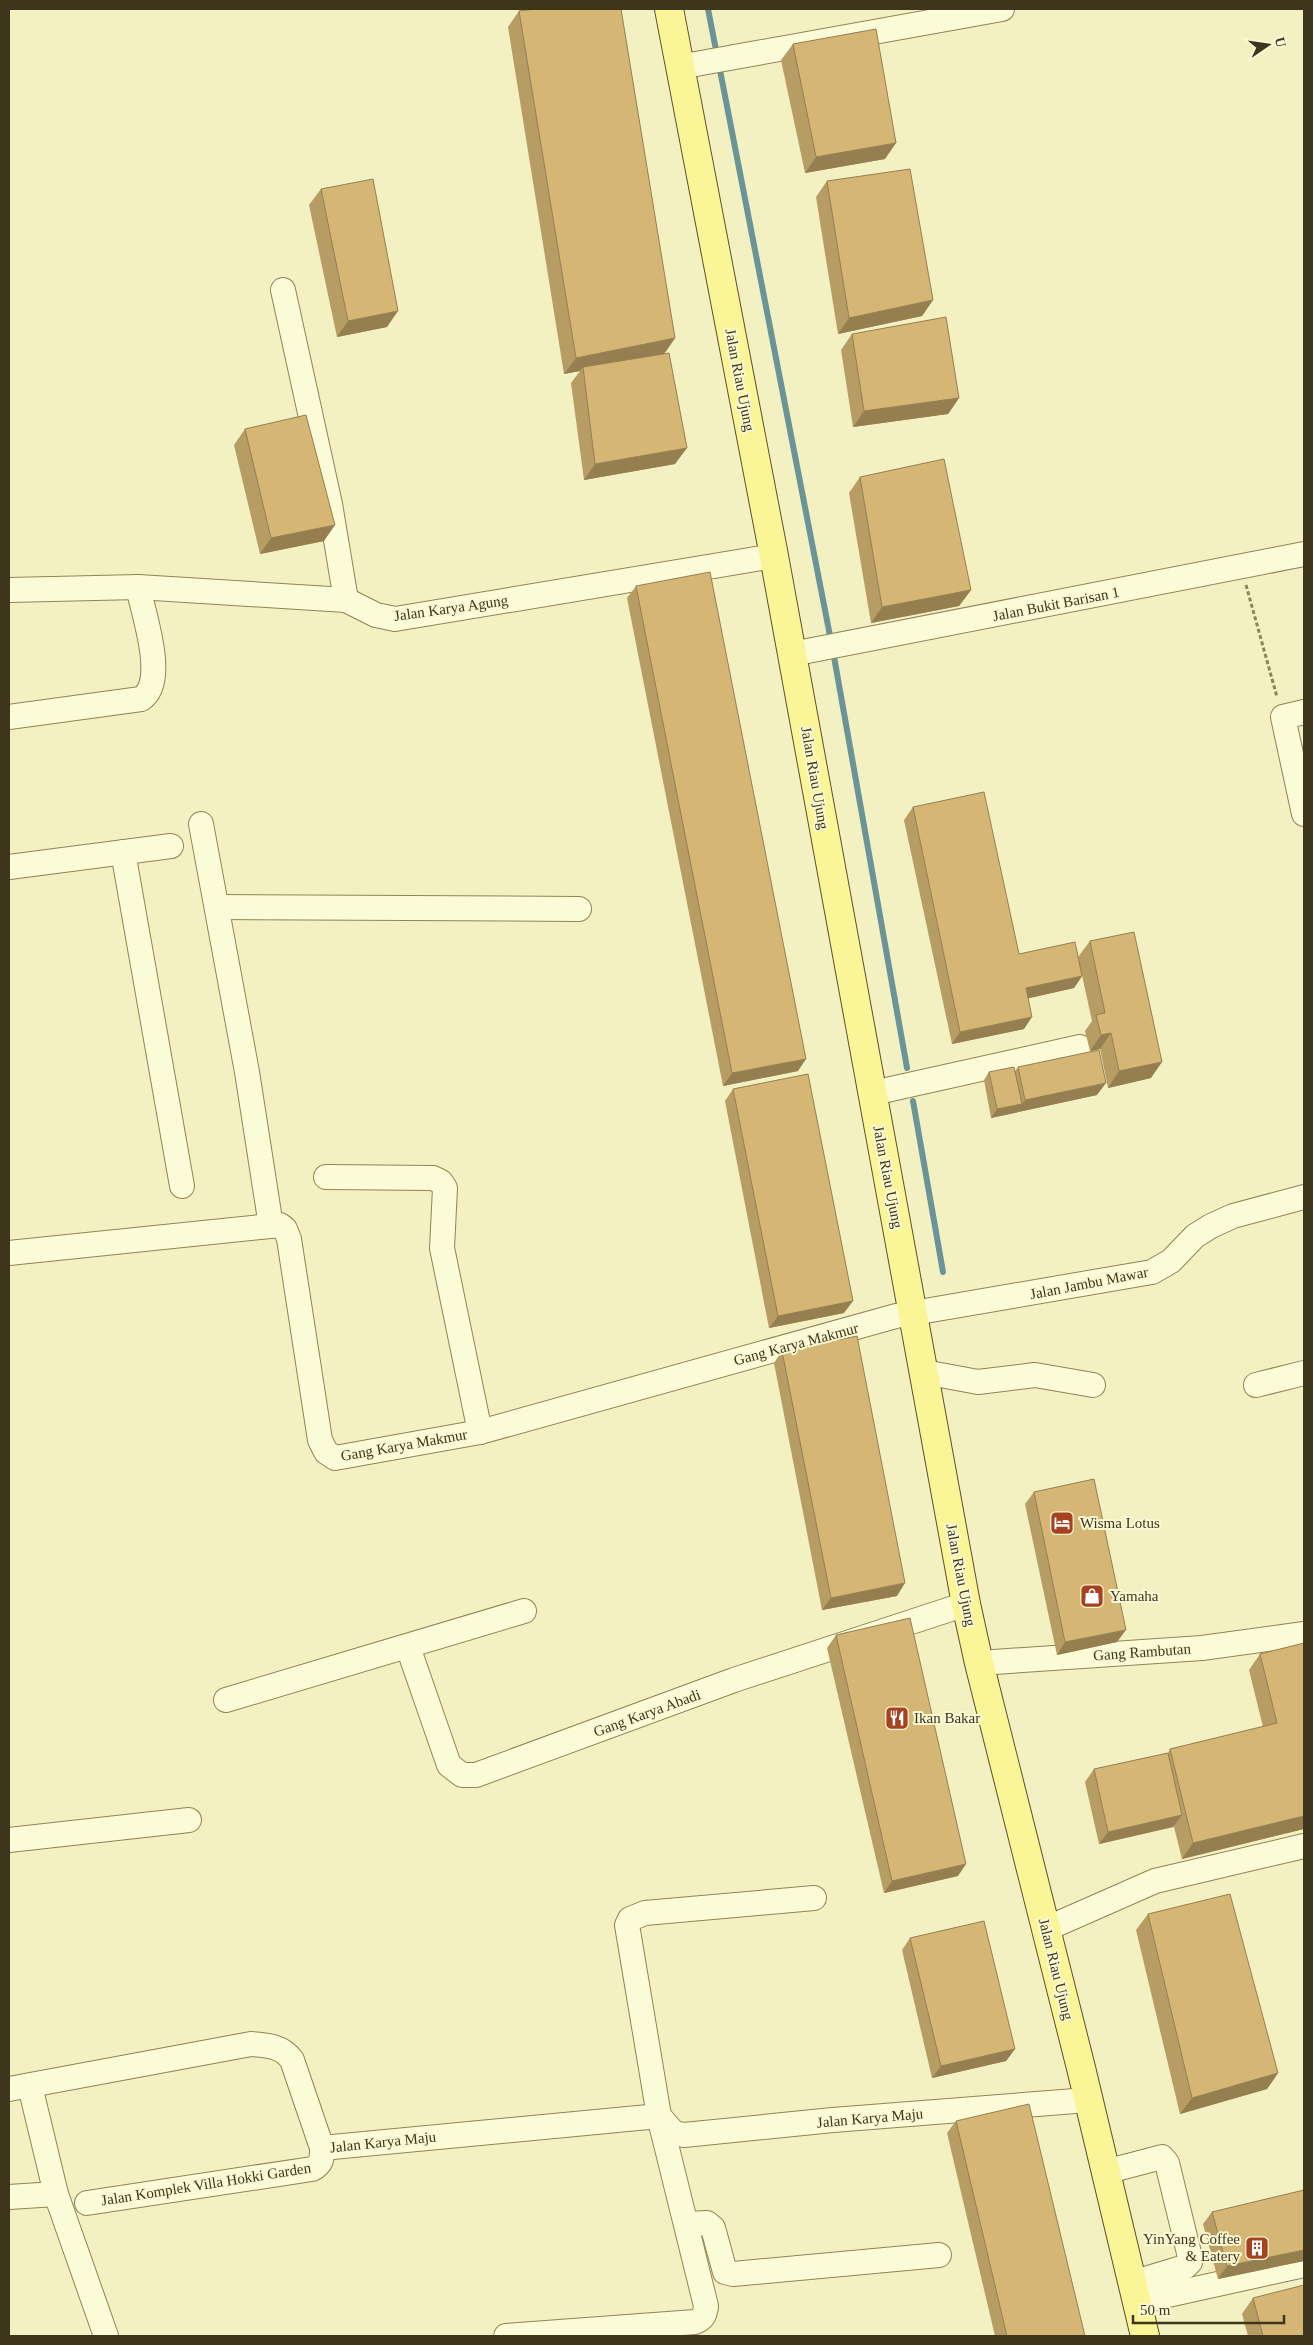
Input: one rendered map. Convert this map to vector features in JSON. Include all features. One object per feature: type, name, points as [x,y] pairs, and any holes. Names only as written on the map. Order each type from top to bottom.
[{"type":"main road","name":"Jalan Riau Ujung","points":[[669,9],[691,65],[774,556],[800,653],[873,1093],[978,1663],[1046,1929],[1145,2336]]},
{"type":"street","points":[[691,65],[1002,9]]},
{"type":"street","points":[[283,290],[330,504],[346,600]]},
{"type":"street","name":"Jalan Bukit Barisan 1","points":[[800,653],[1304,554]]},
{"type":"street","name":"Jalan Karya Agung","points":[[9,590],[138,587],[346,600],[376,615],[395,619],[774,556]]},
{"type":"street","points":[[9,717],[141,699],[147,696],[155,670],[138,587]]},
{"type":"street","points":[[1294,715],[1304,814]]},
{"type":"street","points":[[9,1253],[271,1226],[247,1072],[201,824]]},
{"type":"street","points":[[9,867],[171,846]]},
{"type":"street","points":[[124,852],[182,1186]]},
{"type":"street","points":[[217,906],[579,909]]},
{"type":"street","points":[[873,1093],[1080,1048]]},
{"type":"street","points":[[326,1176],[433,1178],[441,1182],[445,1188],[442,1248],[480,1432]]},
{"type":"street","name":"Jalan Jambu Mawar","points":[[914,1314],[1152,1272],[1171,1261],[1195,1236],[1211,1226],[1233,1216],[1304,1197]]},
{"type":"street","name":"Gang Karya Makmur","points":[[271,1226],[280,1225],[285,1229],[289,1239],[320,1440],[326,1452],[335,1458],[480,1432],[896,1316],[914,1314]]},
{"type":"street","points":[[924,1372],[978,1382],[1035,1375],[1093,1385]]},
{"type":"street","points":[[1256,1385],[1304,1373]]},
{"type":"street","name":"Gang Karya Abadi","points":[[408,1647],[449,1765],[462,1775],[476,1775],[734,1680],[966,1604]]},
{"type":"street","points":[[226,1700],[524,1611]]},
{"type":"street","name":"Gang Rambutan","points":[[978,1663],[1202,1648],[1304,1634]]},
{"type":"street","points":[[9,1840],[189,1820]]},
{"type":"street","points":[[1046,1929],[1155,1881],[1304,1846]]},
{"type":"street","points":[[506,2336],[695,2322],[702,2319],[706,2306],[659,2116],[627,1926],[630,1920],[645,1913],[814,1898]]},
{"type":"street","name":"Jalan Karya Maju","points":[[20,2087],[251,2044],[267,2045],[286,2051],[292,2060],[322,2154],[659,2116],[674,2133],[684,2135],[833,2120],[1088,2100]]},
{"type":"street","points":[[20,2087],[106,2336]]},
{"type":"street","name":"Jalan Komplek Villa Hokki Garden","points":[[87,2203],[312,2169],[318,2166],[322,2154]]},
{"type":"street","points":[[1105,2172],[1162,2157],[1167,2163],[1189,2254],[1190,2262],[1185,2267],[1134,2292]]},
{"type":"street","points":[[9,2197],[56,2194]]},
{"type":"street","points":[[687,2224],[707,2223],[713,2228],[725,2272],[734,2274],[939,2255]]},
{"type":"street","points":[[1134,2292],[1304,2265]]},
{"type":"path","points":[[1241,567],[1294,715]]},
{"type":"building","points":[[536,9],[621,9],[675,338],[576,358],[519,11]]},
{"type":"building","points":[[876,29],[896,143],[816,157],[793,44]]},
{"type":"building","points":[[910,169],[933,300],[849,318],[827,181]]},
{"type":"building","points":[[373,179],[398,311],[348,321],[321,189]]},
{"type":"building","points":[[946,317],[959,398],[864,411],[852,334]]},
{"type":"building","points":[[669,353],[687,448],[595,464],[583,367]]},
{"type":"building","points":[[306,415],[335,525],[271,538],[245,429]]},
{"type":"building","points":[[944,459],[971,590],[882,607],[860,477]]},
{"type":"building","points":[[710,572],[806,1059],[732,1073],[636,586]]},
{"type":"building","points":[[984,792],[1019,954],[1075,942],[1082,976],[1026,988],[1032,1017],[960,1032],[913,807]]},
{"type":"building","points":[[1134,932],[1162,1062],[1119,1071],[1111,1033],[1101,1035],[1096,1015],[1105,1013],[1090,941]]},
{"type":"building","points":[[1099,1050],[1106,1083],[1025,1100],[1018,1067]]},
{"type":"building","points":[[1014,1067],[1022,1104],[997,1109],[989,1072]]},
{"type":"building","points":[[808,1074],[853,1301],[778,1316],[733,1089]]},
{"type":"building","points":[[857,1336],[905,1583],[831,1598],[782,1351]]},
{"type":"building","points":[[1094,1479],[1126,1630],[1065,1642],[1034,1492]]},
{"type":"building","points":[[910,1618],[966,1864],[892,1881],[836,1635]]},
{"type":"building","points":[[1304,1643],[1304,1816],[1193,1843],[1170,1749],[1277,1723],[1260,1654]]},
{"type":"building","points":[[1168,1753],[1182,1815],[1108,1832],[1094,1769]]},
{"type":"building","points":[[1230,1894],[1278,2073],[1192,2098],[1148,1914]]},
{"type":"building","points":[[984,1921],[1015,2049],[941,2066],[910,1938]]},
{"type":"building","points":[[1029,2104],[1085,2336],[1007,2336],[956,2121]]},
{"type":"building","name":"YinYang Coffee & Eatery","points":[[1304,2190],[1304,2250],[1227,2266],[1212,2212]]},
{"type":"building","points":[[1304,2285],[1304,2336],[1263,2336],[1253,2298]]},
{"type":"waterway","points":[[708,9],[717,55]]},
{"type":"waterway","points":[[719,65],[831,641]]},
{"type":"waterway","points":[[833,651],[907,1068]]},
{"type":"waterway","points":[[913,1101],[943,1272]]},
{"type":"place","name":"Wisma Lotus","points":[[1062,1523]]},
{"type":"place","name":"Yamaha","points":[[1092,1596]]},
{"type":"place","name":"Ikan Bakar","points":[[897,1718]]},
{"type":"place","name":"YinYang Coffee & Eatery","points":[[1257,2248]]}]
